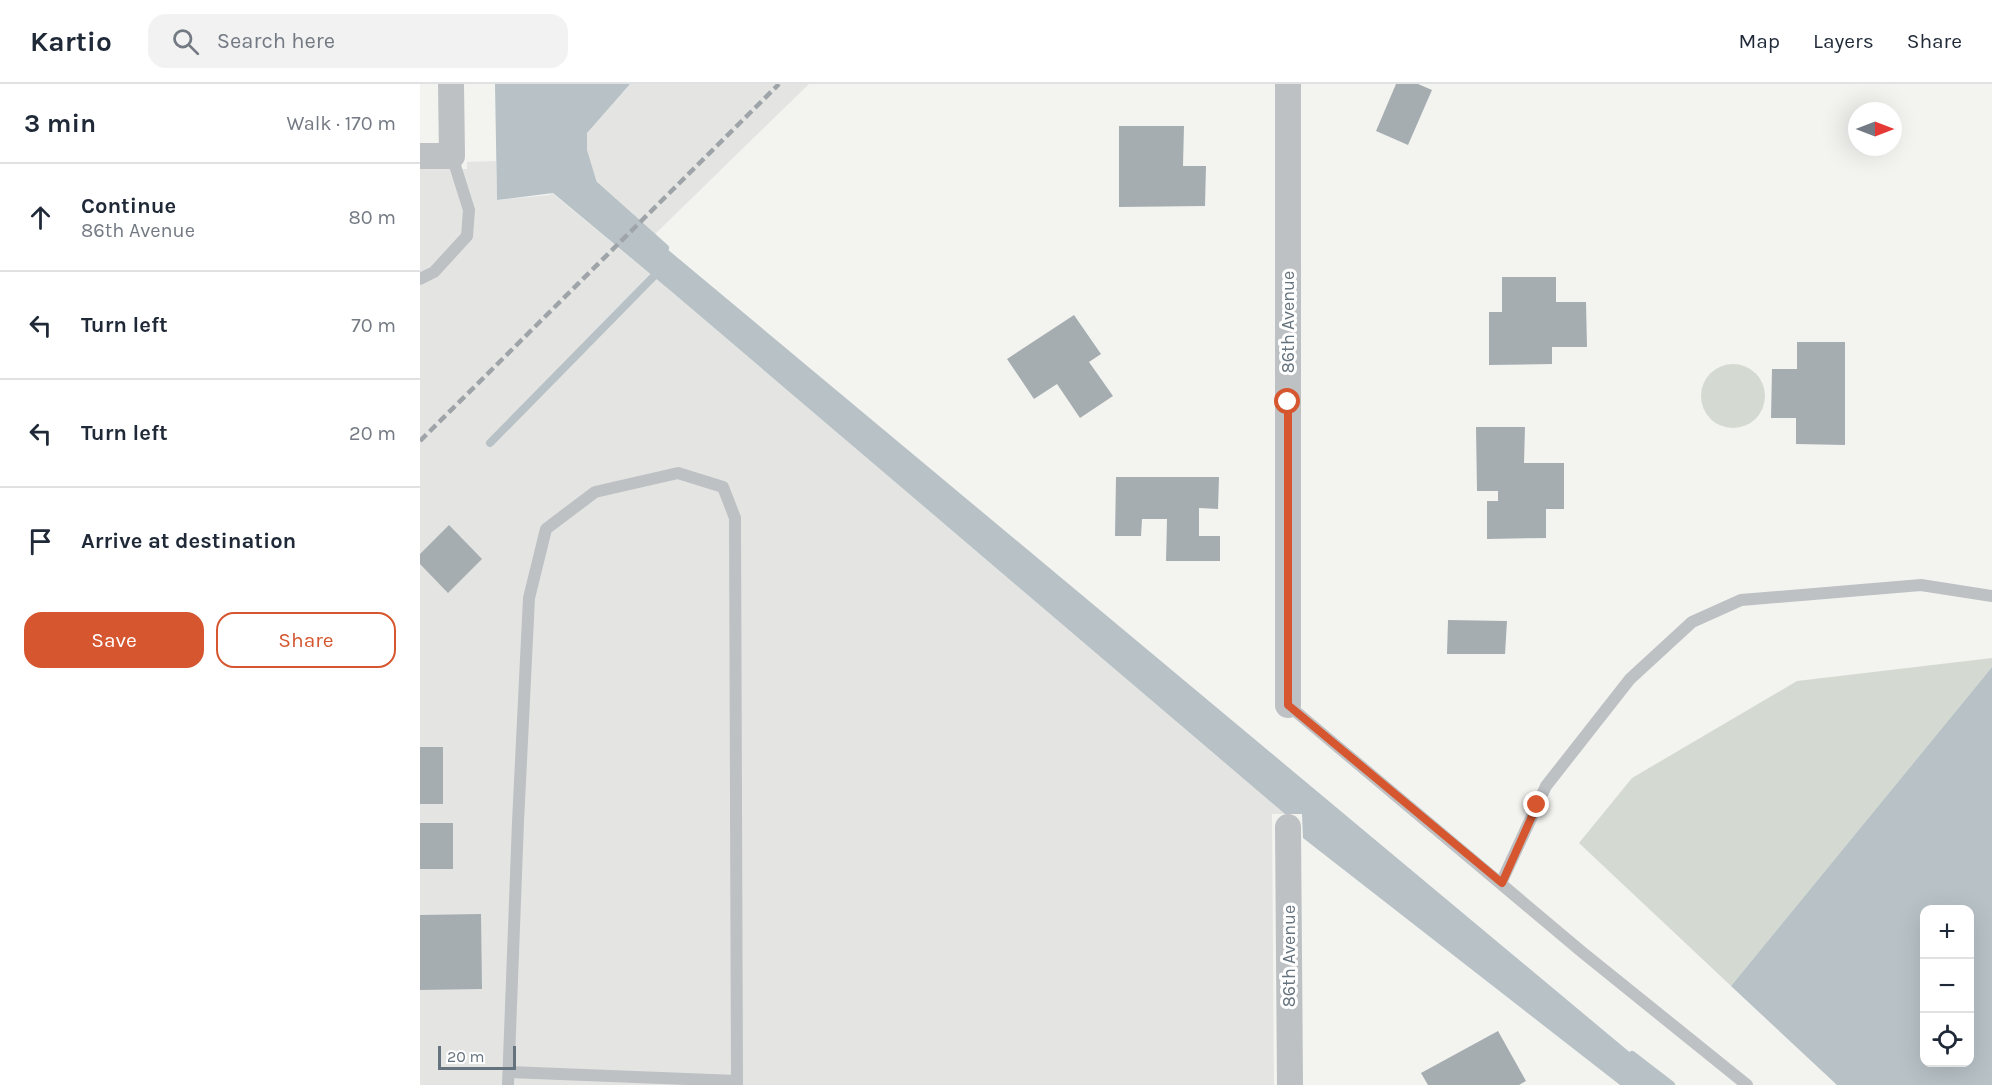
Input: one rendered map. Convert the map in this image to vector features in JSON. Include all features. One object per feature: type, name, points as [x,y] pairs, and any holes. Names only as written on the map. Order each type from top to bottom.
[{"type":"street","points":[[420,156],[452,156],[452,84]]},
{"type":"street","name":"86th Avenue","points":[[1288,84],[1288,705]]},
{"type":"street","name":"86th Avenue","points":[[1288,827],[1290,1085]]},
{"type":"lane","points":[[420,279],[434,272],[467,236],[469,210],[452,156]]},
{"type":"lane","points":[[678,473],[723,487],[735,518],[737,1083],[509,1078],[529,598],[546,529],[596,492],[678,473]]},
{"type":"lane","points":[[1502,883],[1546,786],[1630,679],[1692,622],[1741,600],[1921,585],[1992,596]]},
{"type":"lane","points":[[1288,705],[1582,952],[1747,1085]]},
{"type":"shaded area","points":[[495,84],[630,84],[587,133],[587,150],[600,193],[1669,1085],[1620,1085],[1303,838],[1302,814],[1285,814],[553,193],[497,200]]},
{"type":"shaded area","points":[[630,84],[809,84],[652,237],[600,193],[586,150],[586,133]]},
{"type":"shaded area","points":[[496,161],[497,200],[552,193],[672,292],[1285,814],[1272,814],[1274,1085],[420,1085],[420,169],[467,169],[467,162]]},
{"type":"shaded area","points":[[1727,364],[1739,364],[1756,373],[1763,384],[1765,396],[1763,408],[1756,419],[1739,428],[1727,428],[1715,423],[1706,414],[1701,402],[1701,390],[1706,378],[1715,369]]},
{"type":"shaded area","points":[[1992,658],[1992,667],[1731,986],[1579,843],[1632,778],[1797,681]]},
{"type":"shaded area","points":[[1992,667],[1992,1085],[1837,1085],[1731,986]]},
{"type":"building","points":[[1396,84],[1418,84],[1432,90],[1408,145],[1376,131]]},
{"type":"building","points":[[1119,126],[1184,126],[1183,166],[1206,166],[1205,206],[1119,207]]},
{"type":"building","points":[[1502,277],[1556,277],[1556,302],[1586,302],[1587,347],[1552,347],[1552,364],[1489,365],[1489,312],[1502,312]]},
{"type":"building","points":[[1074,315],[1101,354],[1089,362],[1113,396],[1080,418],[1057,384],[1034,399],[1007,359]]},
{"type":"building","points":[[1797,342],[1845,342],[1845,445],[1796,444],[1796,418],[1771,418],[1772,369],[1797,369]]},
{"type":"building","points":[[1476,427],[1525,427],[1524,463],[1564,463],[1564,509],[1546,509],[1546,538],[1487,539],[1487,501],[1498,501],[1498,491],[1477,491]]},
{"type":"building","points":[[1116,477],[1219,477],[1218,509],[1199,508],[1199,536],[1220,536],[1220,561],[1166,561],[1167,519],[1142,519],[1141,536],[1115,536]]},
{"type":"building","points":[[449,525],[482,559],[448,593],[420,564],[420,554]]},
{"type":"building","points":[[1448,620],[1507,621],[1505,654],[1447,654]]},
{"type":"building","points":[[420,747],[443,747],[443,804],[420,804]]},
{"type":"building","points":[[420,823],[453,823],[453,869],[420,869]]},
{"type":"building","points":[[481,914],[482,989],[420,990],[420,915]]},
{"type":"building","points":[[1498,1031],[1526,1081],[1519,1085],[1428,1085],[1421,1073]]},
{"type":"waterway","points":[[591,182],[665,248]]},
{"type":"waterway","points":[[490,443],[659,271]]},
{"type":"waterway","points":[[1632,1055],[1671,1085]]},
{"type":"railway","points":[[420,441],[779,84]]},
{"type":"route","points":[[1288,402],[1288,705],[1502,883],[1537,805]]}]
